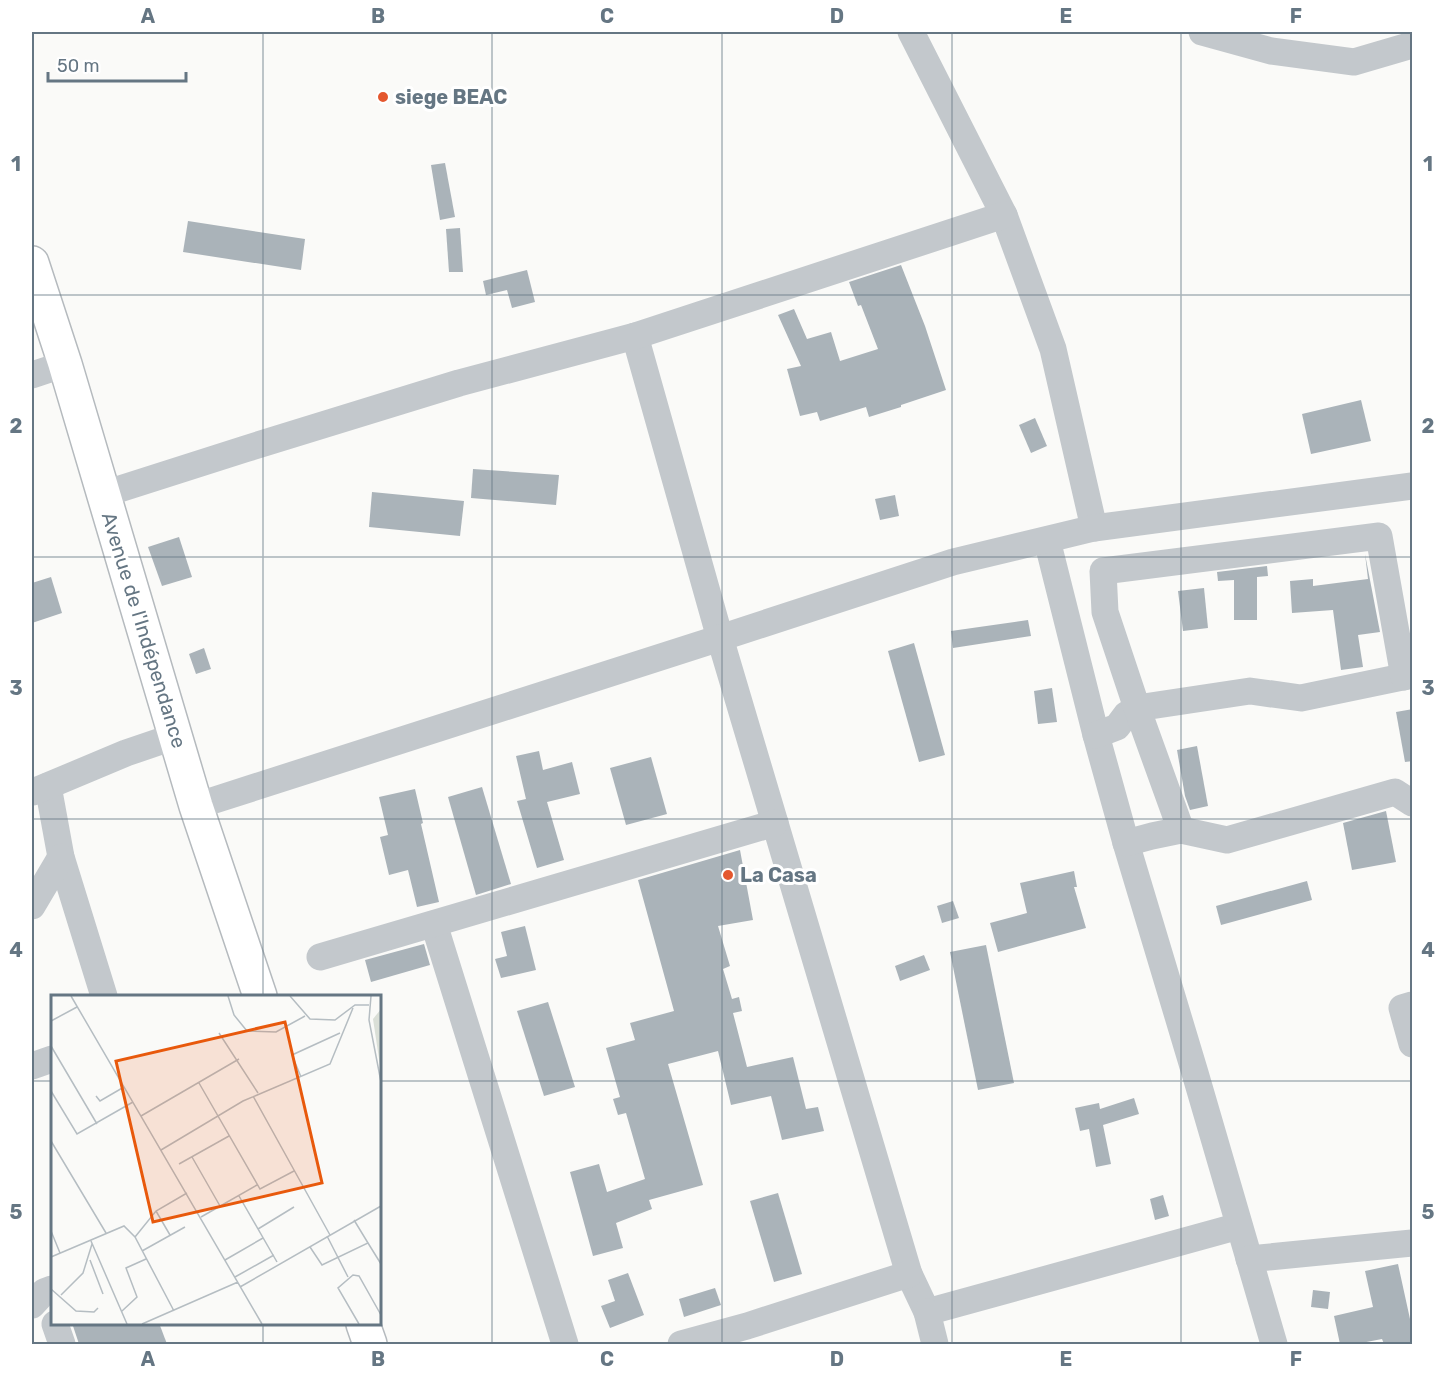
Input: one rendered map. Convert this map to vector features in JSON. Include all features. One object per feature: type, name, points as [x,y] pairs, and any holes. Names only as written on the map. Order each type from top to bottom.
[{"type":"main road","name":"Avenue de l'Indépendance","points":[[32,263],[65,364],[196,806],[260,995]]},
{"type":"main road","points":[[364,1325],[369,1344]]},
{"type":"street","points":[[910,32],[1004,214],[1053,349],[1094,528]]},
{"type":"street","points":[[1202,32],[1271,51],[1354,62],[1413,45]]},
{"type":"street","points":[[104,494],[459,383],[635,336],[1004,214]]},
{"type":"street","points":[[635,336],[720,638],[909,1274],[927,1312],[935,1344]]},
{"type":"street","points":[[32,375],[65,364]]},
{"type":"street","points":[[196,806],[953,561],[1094,528],[1413,486]]},
{"type":"street","points":[[1096,735],[1117,727],[1126,715],[1137,708],[1250,691],[1301,698],[1408,676],[1379,536],[1102,572],[1105,612],[1137,708],[1181,830]]},
{"type":"street","points":[[1047,540],[1126,843],[1196,1073],[1274,1344]]},
{"type":"street","points":[[104,995],[40,790],[126,753],[176,736]]},
{"type":"street","points":[[1126,843],[1181,830],[1227,840],[1395,792],[1413,803]]},
{"type":"street","points":[[320,957],[775,823]]},
{"type":"street","points":[[32,906],[62,857]]},
{"type":"street","points":[[434,924],[565,1344]]},
{"type":"street","points":[[1413,1005],[1402,1008],[1413,1044]]},
{"type":"street","points":[[32,1066],[51,1059]]},
{"type":"street","points":[[927,1312],[1239,1226]]},
{"type":"street","points":[[1249,1259],[1413,1243]]},
{"type":"street","points":[[681,1344],[750,1335],[909,1274]]},
{"type":"street","points":[[56,1325],[62,1344]]},
{"type":"building","points":[[445,163],[455,217],[440,220],[431,165]]},
{"type":"building","points":[[188,221],[305,239],[301,270],[183,252]]},
{"type":"building","points":[[460,228],[463,272],[449,272],[446,229]]},
{"type":"building","points":[[901,265],[925,326],[946,390],[869,417],[866,407],[820,421],[817,412],[800,416],[787,369],[801,366],[778,315],[794,309],[807,339],[831,332],[840,361],[878,349],[861,305],[858,306],[849,282]]},
{"type":"building","points":[[527,270],[535,302],[512,308],[507,290],[486,295],[483,281]]},
{"type":"building","points":[[1361,400],[1371,441],[1311,454],[1302,414]]},
{"type":"building","points":[[1035,418],[1047,446],[1031,453],[1019,425]]},
{"type":"building","points":[[473,469],[559,475],[556,505],[471,498]]},
{"type":"building","points":[[372,492],[464,501],[460,536],[369,527]]},
{"type":"building","points":[[895,495],[899,516],[880,520],[875,499]]},
{"type":"building","points":[[179,537],[192,577],[162,586],[148,547]]},
{"type":"building","points":[[1365,554],[1380,632],[1358,635],[1363,667],[1341,670],[1333,610],[1292,613],[1290,581],[1313,579],[1313,586],[1368,579]]},
{"type":"building","points":[[1267,566],[1268,576],[1257,577],[1257,620],[1234,620],[1234,580],[1218,581],[1217,572]]},
{"type":"building","points":[[51,577],[62,613],[32,623],[32,583]]},
{"type":"building","points":[[1204,588],[1208,628],[1183,631],[1178,591]]},
{"type":"building","points":[[1028,620],[1031,636],[953,648],[951,631]]},
{"type":"building","points":[[914,643],[945,755],[919,762],[888,651]]},
{"type":"building","points":[[204,648],[211,669],[196,674],[189,654]]},
{"type":"building","points":[[1052,688],[1057,722],[1038,724],[1034,691]]},
{"type":"building","points":[[1413,709],[1413,761],[1405,762],[1396,712]]},
{"type":"building","points":[[1197,746],[1208,806],[1190,810],[1185,796],[1177,750]]},
{"type":"building","points":[[539,751],[543,770],[572,762],[580,794],[547,802],[564,860],[537,868],[517,801],[526,799],[516,756]]},
{"type":"building","points":[[651,757],[667,814],[626,825],[610,768]]},
{"type":"building","points":[[482,787],[511,884],[476,895],[448,797]]},
{"type":"building","points":[[415,789],[439,902],[417,907],[408,870],[389,875],[380,837],[388,835],[379,797]]},
{"type":"building","points":[[1386,811],[1396,862],[1352,870],[1343,823]]},
{"type":"building","points":[[740,850],[753,920],[718,926],[730,966],[723,969],[732,999],[739,997],[742,1011],[733,1013],[747,1067],[793,1057],[806,1109],[818,1107],[824,1131],[782,1140],[771,1096],[731,1105],[718,1051],[668,1064],[703,1185],[649,1200],[652,1209],[616,1223],[623,1248],[593,1256],[570,1172],[599,1164],[607,1192],[645,1179],[626,1113],[618,1115],[613,1099],[620,1097],[606,1048],[635,1040],[630,1023],[674,1011],[638,880]]},
{"type":"building","points":[[1074,871],[1077,887],[1074,887],[1086,928],[998,952],[990,923],[1027,913],[1020,883]]},
{"type":"building","points":[[1307,881],[1312,900],[1221,925],[1216,906]]},
{"type":"building","points":[[953,901],[959,918],[942,923],[937,906]]},
{"type":"building","points":[[525,926],[536,970],[501,978],[495,959],[507,956],[501,932]]},
{"type":"building","points":[[424,944],[430,965],[371,982],[365,960]]},
{"type":"building","points":[[986,945],[1014,1083],[978,1090],[950,952]]},
{"type":"building","points":[[924,955],[930,970],[900,981],[895,966]]},
{"type":"building","points":[[548,1002],[575,1087],[544,1096],[517,1011]]},
{"type":"building","points":[[1134,1098],[1139,1114],[1103,1125],[1111,1164],[1096,1167],[1089,1129],[1080,1131],[1075,1108],[1099,1103],[1100,1109]]},
{"type":"building","points":[[778,1193],[802,1274],[774,1282],[750,1201]]},
{"type":"building","points":[[1163,1195],[1169,1216],[1155,1220],[1150,1199]]},
{"type":"building","points":[[1398,1264],[1410,1319],[1413,1318],[1413,1344],[1384,1344],[1382,1339],[1356,1344],[1340,1344],[1334,1316],[1373,1307],[1365,1271]]},
{"type":"building","points":[[628,1273],[644,1315],[610,1328],[601,1306],[615,1301],[608,1280]]},
{"type":"building","points":[[715,1288],[721,1305],[684,1317],[679,1299]]},
{"type":"building","points":[[1313,1290],[1330,1292],[1328,1309],[1311,1307]]},
{"type":"building","points":[[73,1325],[160,1325],[167,1344],[79,1344]]},
{"type":"place","name":"siege BEAC","points":[[383,97]]},
{"type":"place","name":"La Casa","points":[[728,875]]}]
